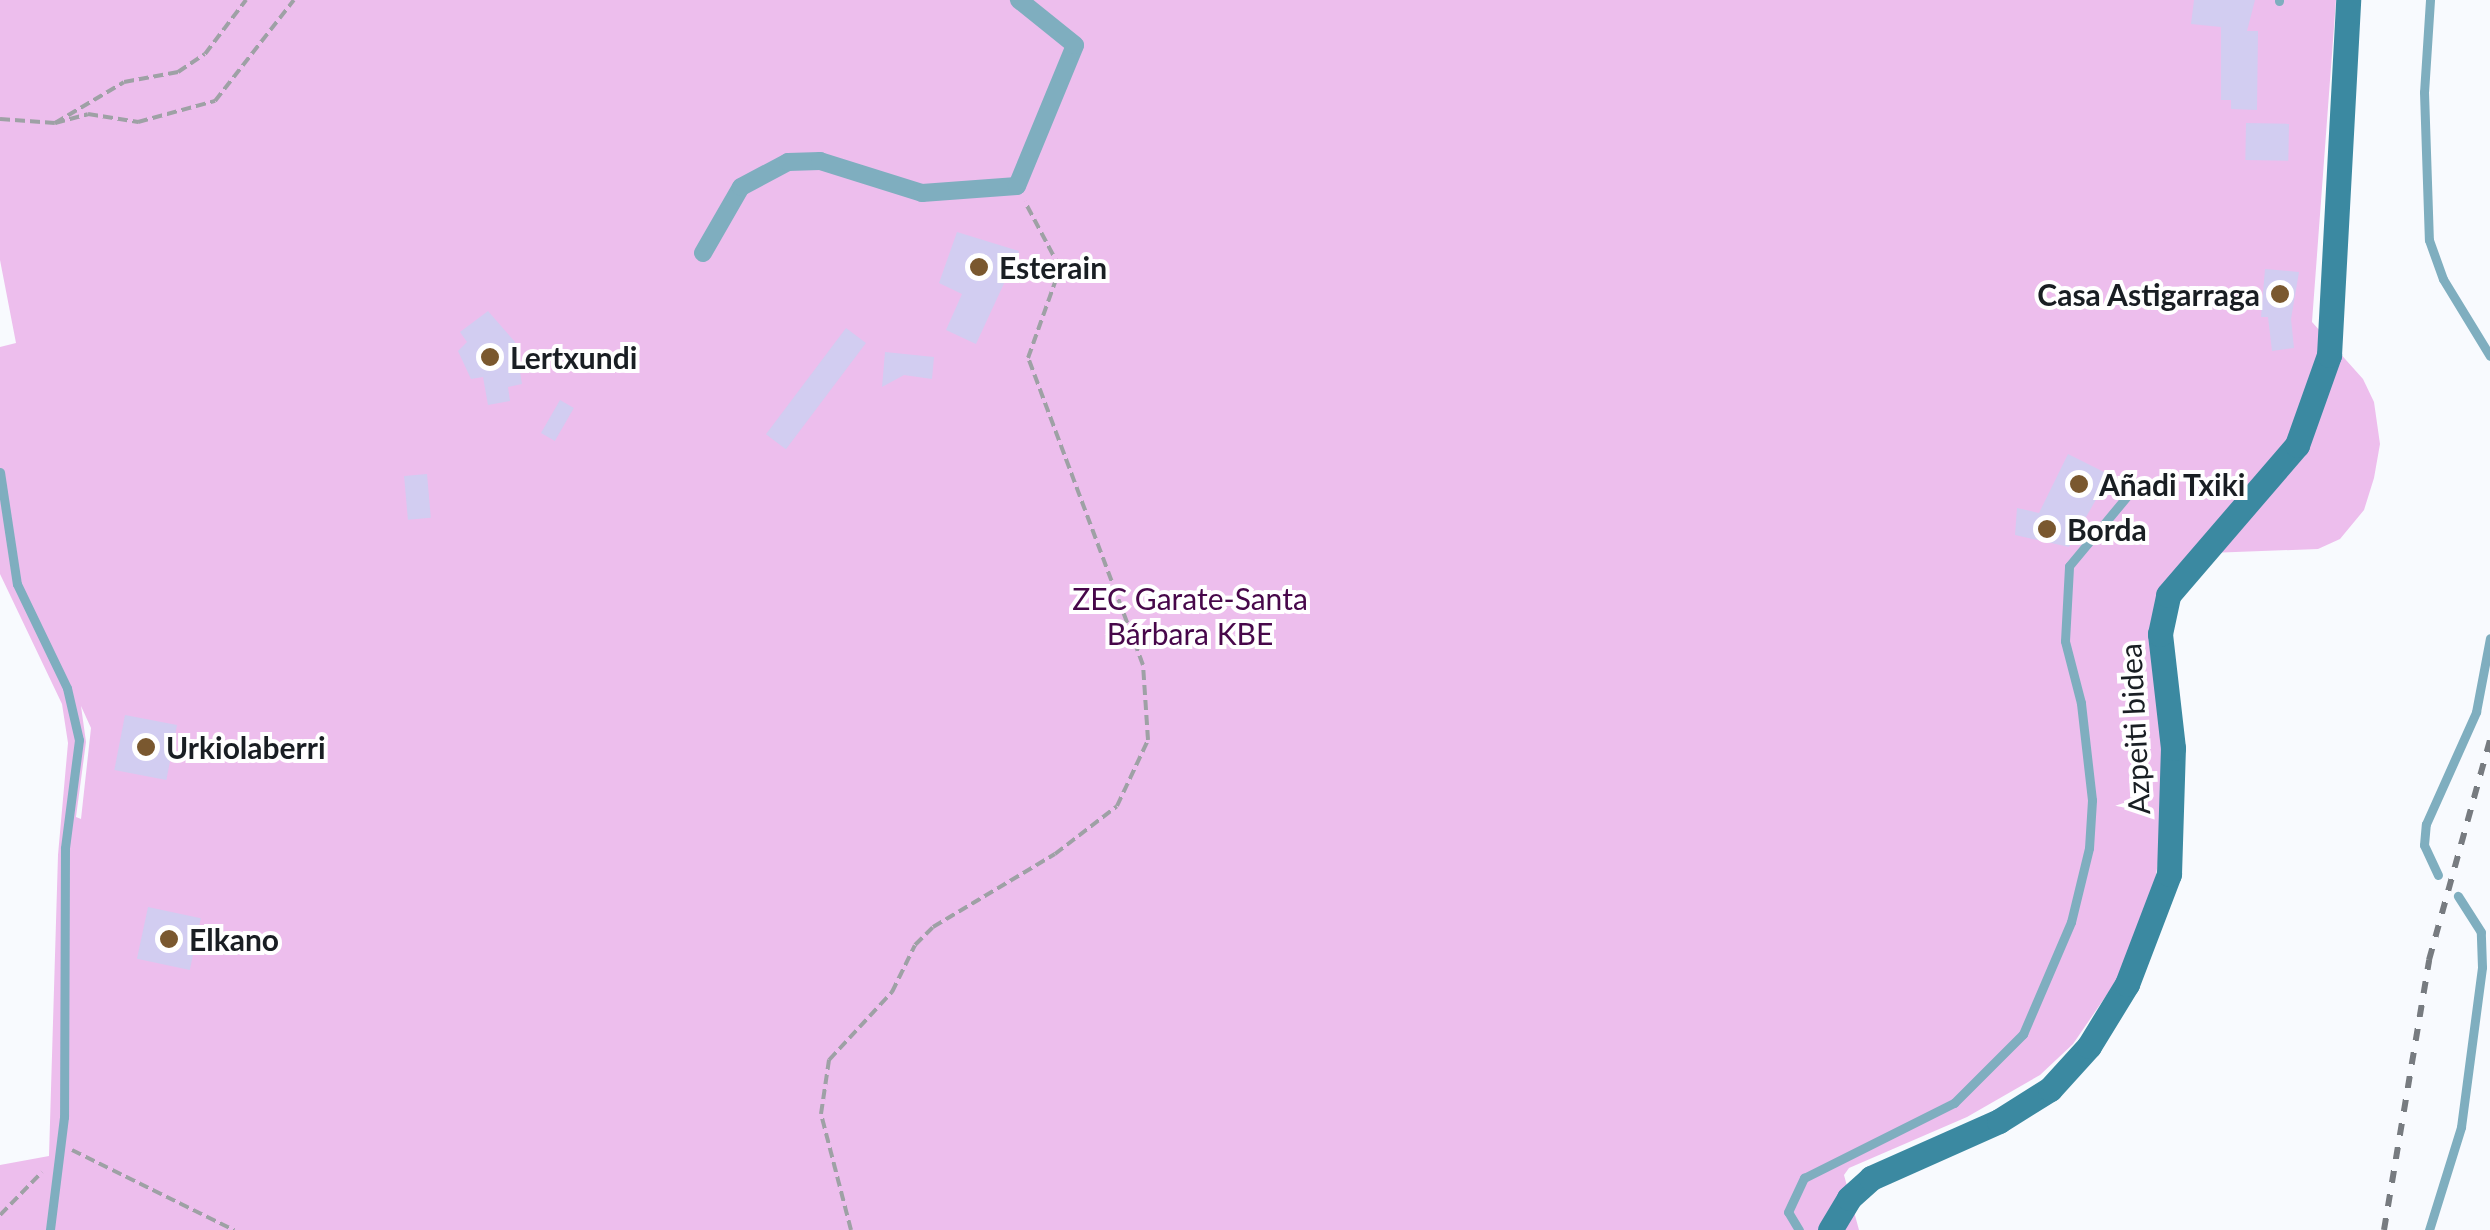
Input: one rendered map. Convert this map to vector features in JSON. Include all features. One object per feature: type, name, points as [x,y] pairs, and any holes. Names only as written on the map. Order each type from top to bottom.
[{"type":"main road","name":"Azpeiti bidea","points":[[1830,1230],[1849,1198],[1871,1178],[1999,1121],[2050,1089],[2090,1046],[2127,984],[2170,874],[2173,748],[2160,634],[2168,595],[2297,445],[2329,354],[2348,0]]},
{"type":"street","points":[[704,253],[741,186],[788,162],[820,162],[922,193],[1017,186],[1076,45],[1020,0]]},
{"type":"lane","points":[[2430,0],[2424,92],[2430,240],[2443,279],[2490,356]]},
{"type":"lane","points":[[0,472],[16,584],[67,688],[78,731],[65,848],[61,1146],[50,1230]]},
{"type":"lane","points":[[1799,1230],[1788,1212],[1804,1178],[1954,1103],[2023,1034],[2071,922],[2089,848],[2085,742],[2064,641],[2070,566],[2138,483]]},
{"type":"lane","points":[[2438,874],[2424,844],[2426,824],[2476,712],[2490,638]]},
{"type":"lane","points":[[2429,1230],[2461,1127],[2482,968],[2481,932],[2458,896]]},
{"type":"path","points":[[56,123],[124,82],[178,72],[204,54],[246,0]]},
{"type":"path","points":[[0,119],[56,123],[88,114],[138,122],[215,102],[294,0]]},
{"type":"path","points":[[852,1230],[821,1114],[829,1060],[892,992],[933,927],[1055,854],[1116,806],[1148,740],[1143,665],[1028,358],[1060,268],[1017,186]]},
{"type":"path","points":[[61,1146],[135,1176],[234,1230]]},
{"type":"path","points":[[0,1215],[33,1180],[59,1164]]},
{"type":"green space","name":"ZEC Garate-Santa Bárbara KBE","points":[[0,0],[2336,0],[2312,322],[2363,379],[2374,402],[2380,444],[2364,510],[2340,539],[2318,549],[2209,553],[2175,570],[2165,822],[2154,886],[2123,971],[2073,1044],[2040,1075],[1967,1117],[1849,1168],[1844,1175],[1859,1230],[0,1230],[0,1165],[49,1156],[58,855],[68,743],[62,704],[0,574],[0,347],[16,343],[0,260]],"holes":[[[81,706],[91,728],[81,819],[76,817],[86,742]]]},
{"type":"building","points":[[2194,0],[2255,0],[2247,31],[2258,31],[2257,110],[2231,109],[2231,100],[2221,100],[2221,27],[2191,24]]},
{"type":"building","points":[[2246,123],[2289,124],[2288,161],[2245,160]]},
{"type":"building","name":"Esterain","points":[[957,232],[1019,251],[976,344],[946,330],[962,294],[939,283]]},
{"type":"building","name":"Casa Astigarraga","points":[[2265,269],[2299,272],[2291,319],[2294,348],[2272,351],[2268,317],[2261,317]]},
{"type":"building","name":"Lertxundi","points":[[488,311],[515,342],[522,384],[508,387],[510,401],[488,405],[483,377],[471,379],[458,351],[467,342],[460,332]]},
{"type":"building","points":[[846,328],[866,343],[786,449],[766,434]]},
{"type":"building","points":[[885,352],[934,357],[932,379],[904,375],[882,387]]},
{"type":"building","points":[[560,400],[574,408],[555,441],[541,433]]},
{"type":"building","points":[[2068,454],[2110,475],[2069,547],[2015,535],[2017,508],[2039,513]]},
{"type":"building","points":[[427,474],[431,518],[408,520],[404,476]]},
{"type":"building","name":"Urkiolaberri","points":[[125,715],[177,725],[166,780],[114,770]]},
{"type":"building","name":"Elkano","points":[[148,907],[201,918],[190,970],[137,959]]},
{"type":"railway","points":[[2384,1230],[2429,960],[2490,740]]},
{"type":"place","name":"Esterain","points":[[979,267]]},
{"type":"place","name":"Casa Astigarraga","points":[[2280,294]]},
{"type":"place","name":"Lertxundi","points":[[490,357]]},
{"type":"place","name":"Añadi Txiki","points":[[2079,484]]},
{"type":"place","name":"Borda","points":[[2047,529]]},
{"type":"place","name":"Urkiolaberri","points":[[146,747]]},
{"type":"place","name":"Elkano","points":[[169,939]]}]
